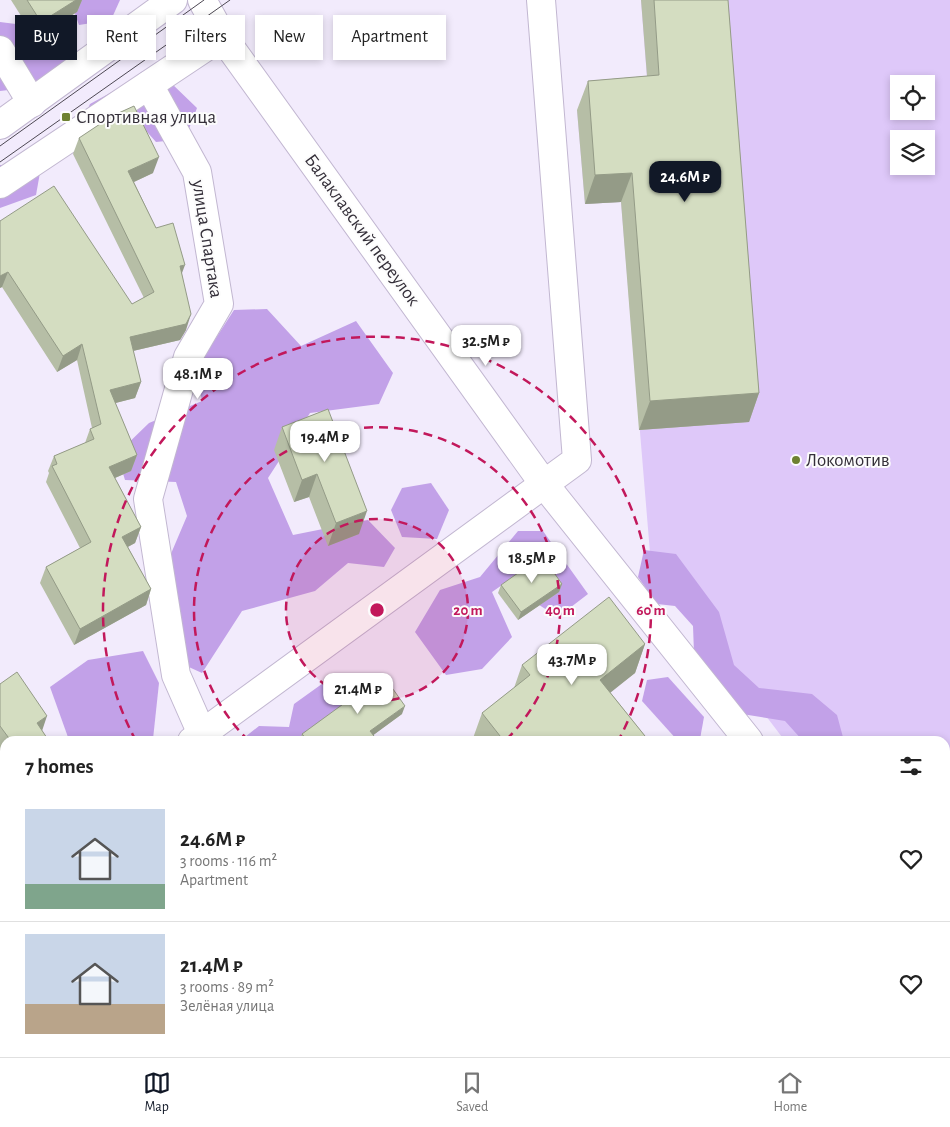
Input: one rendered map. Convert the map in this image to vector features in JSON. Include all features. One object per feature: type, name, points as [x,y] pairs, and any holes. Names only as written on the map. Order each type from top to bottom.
[{"type":"street","points":[[0,125],[173,0]]},
{"type":"street","name":"Балаклавский переулок","points":[[202,0],[210,15]]},
{"type":"street","points":[[203,736],[577,460],[541,0]]},
{"type":"street","points":[[0,50],[32,103]]},
{"type":"street","points":[[0,184],[186,60]]},
{"type":"street","name":"Балаклавский переулок","points":[[239,60],[544,484],[745,736]]},
{"type":"street","name":"улица Спартака","points":[[149,85],[197,172],[219,304],[188,358],[148,499],[176,676],[198,736]]},
{"type":"shaded area","points":[[70,0],[120,0],[113,15],[87,15],[87,24],[79,25],[77,15]]},
{"type":"shaded area","name":"Локомотив","points":[[641,0],[950,0],[950,736],[781,736],[651,565],[621,202],[585,204],[577,110],[649,104]]},
{"type":"shaded area","points":[[0,22],[15,24],[15,60],[65,60],[52,85],[0,91]]},
{"type":"shaded area","points":[[143,75],[170,82],[197,108],[185,139],[156,142],[132,115],[82,122],[90,104]]},
{"type":"shaded area","points":[[0,165],[41,167],[36,195],[0,208]]},
{"type":"shaded area","points":[[267,309],[301,346],[356,321],[393,373],[379,404],[310,413],[268,478],[293,535],[368,520],[395,548],[384,567],[348,563],[315,591],[242,611],[202,673],[180,663],[170,556],[187,516],[176,482],[125,480],[117,454],[149,423],[202,401],[196,369],[234,310]]},
{"type":"shaded area","points":[[431,483],[449,510],[437,539],[402,537],[391,510],[402,488]]},
{"type":"shaded area","points":[[518,531],[543,531],[588,594],[558,617],[536,603],[531,565],[492,592],[512,637],[482,669],[446,675],[415,632],[440,590],[480,577]]},
{"type":"shaded area","points":[[644,550],[676,554],[719,612],[734,665],[759,688],[812,694],[837,715],[843,736],[798,736],[785,721],[742,714],[694,653],[693,626],[675,606],[657,604],[638,577]]},
{"type":"shaded area","points":[[143,651],[159,683],[153,736],[68,736],[50,687],[88,660]]},
{"type":"shaded area","points":[[333,676],[359,676],[359,714],[311,736],[246,736],[259,726],[289,727],[294,704]]},
{"type":"shaded area","points":[[668,677],[704,717],[701,736],[674,736],[642,701],[647,680]]},
{"type":"building","points":[[27,0],[76,0],[52,15],[37,15]]},
{"type":"building","points":[[654,0],[728,0],[759,393],[650,401],[632,173],[595,175],[588,81],[659,75]]},
{"type":"building","points":[[134,106],[159,157],[128,171],[156,228],[173,223],[185,265],[180,266],[191,314],[186,324],[130,337],[141,382],[110,390],[137,455],[109,467],[141,527],[122,537],[151,589],[80,629],[46,567],[91,542],[52,466],[57,464],[54,456],[94,439],[90,429],[101,424],[82,344],[63,356],[8,272],[0,276],[0,221],[54,186],[132,304],[154,292],[79,138],[112,116]]},
{"type":"building","points":[[328,409],[367,511],[336,523],[317,474],[302,480],[282,427]]},
{"type":"building","points":[[542,556],[562,584],[521,612],[501,585]]},
{"type":"building","points":[[609,597],[645,644],[600,680],[645,736],[500,736],[482,713],[530,675],[522,665]]},
{"type":"building","points":[[17,672],[47,716],[37,723],[46,736],[7,736],[0,726],[0,684]]},
{"type":"building","points":[[383,675],[405,706],[370,731],[374,736],[304,736],[302,734]]},
{"type":"tram line","points":[[0,146],[204,0]]},
{"type":"tram line","points":[[0,162],[230,0]]},
{"type":"place","name":"Спортивная улица","points":[[66,117]]},
{"type":"place","name":"Локомотив","points":[[796,460]]}]
